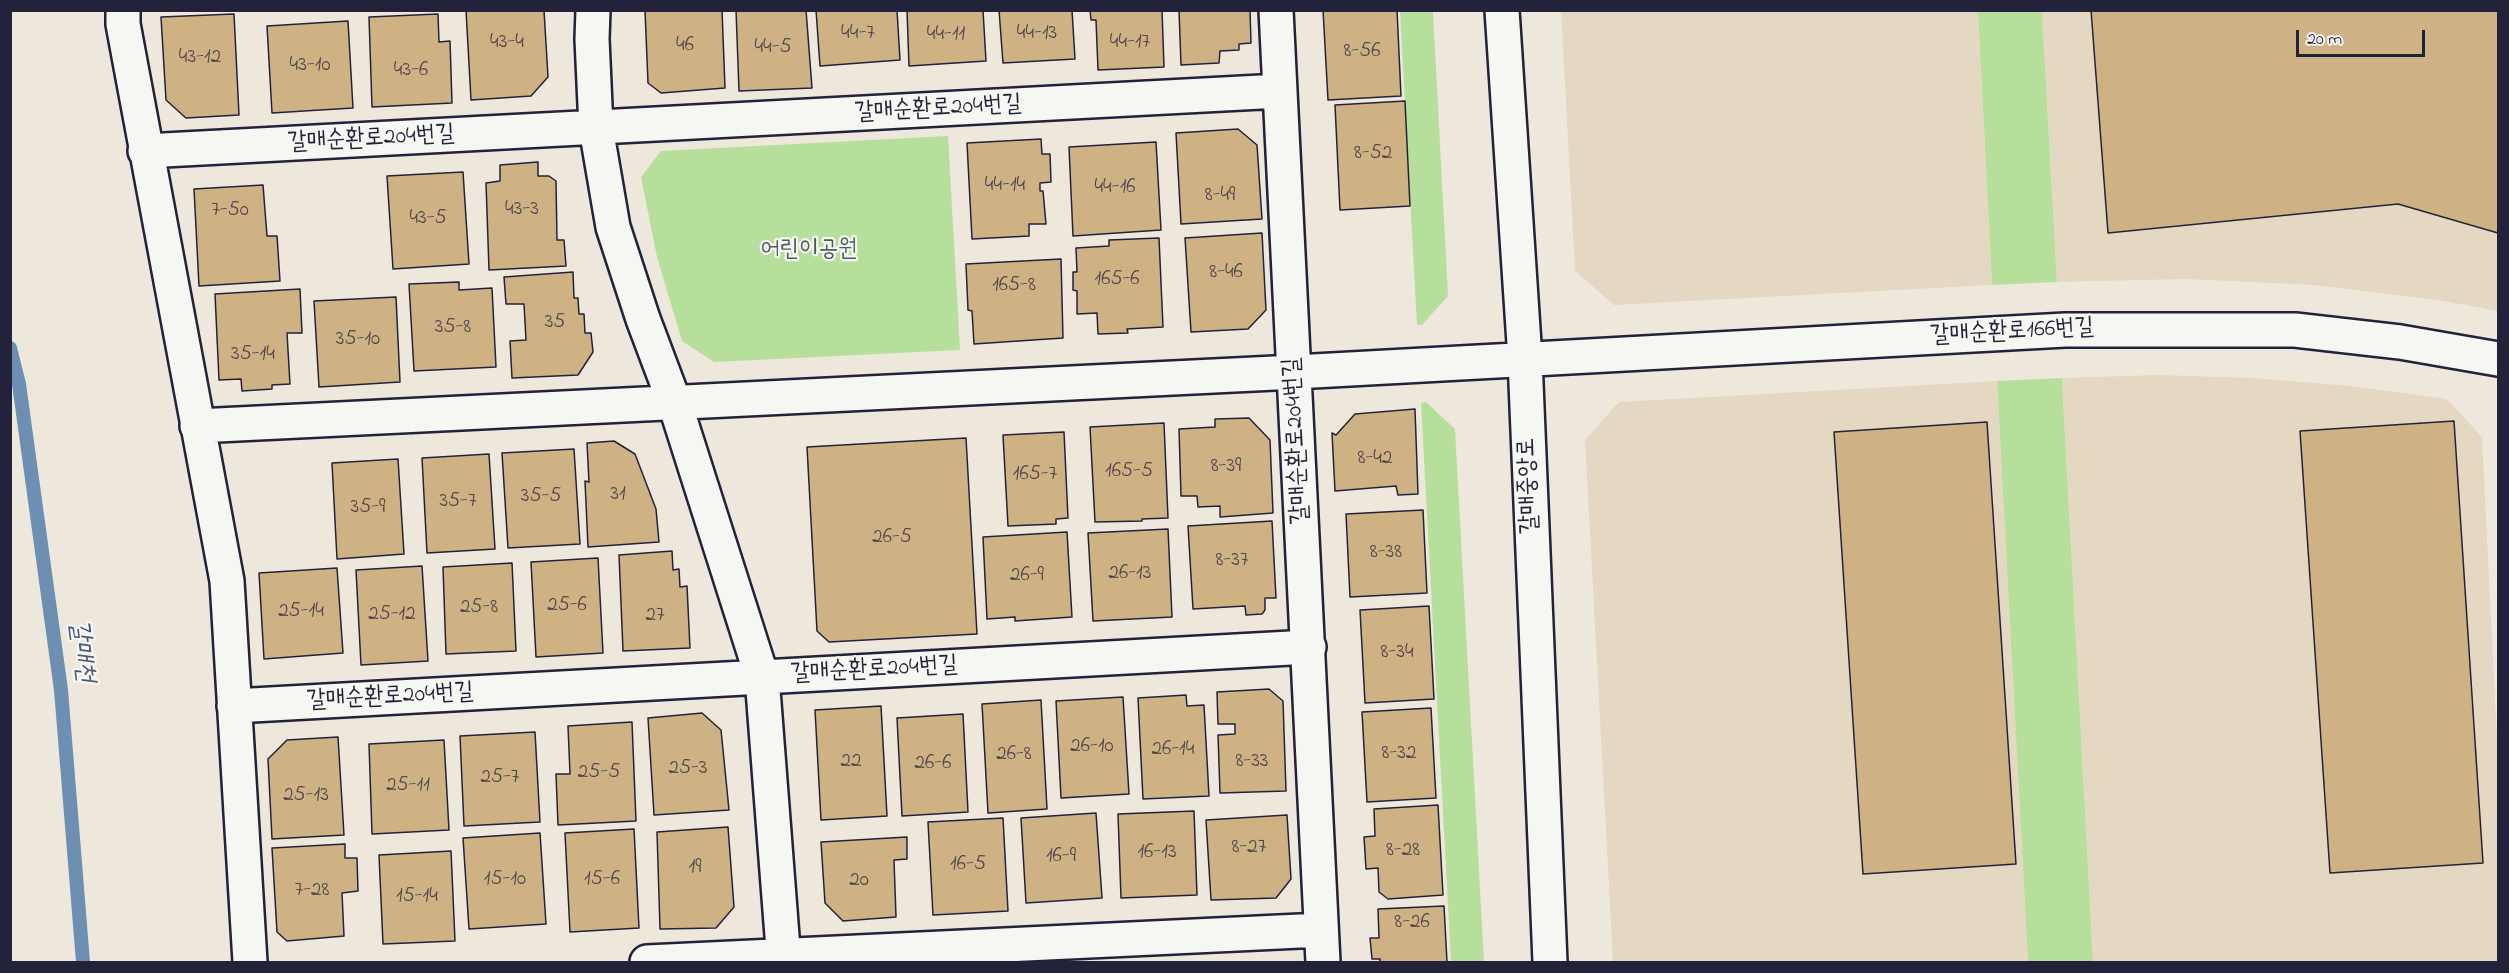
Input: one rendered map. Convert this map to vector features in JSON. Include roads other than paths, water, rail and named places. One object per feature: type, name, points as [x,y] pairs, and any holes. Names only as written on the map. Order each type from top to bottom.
[{"type":"street","points":[[123,10],[123,24],[145,152],[227,581],[250,963]]},
{"type":"street","name":"갈매순환로204번길","points":[[593,10],[596,128],[613,227],[643,319],[675,404],[762,677],[784,959]]},
{"type":"street","name":"갈매순환로204번길","points":[[1276,10],[1323,963]]},
{"type":"street","name":"갈매중앙로","points":[[1502,10],[1525,359],[1550,963]]},
{"type":"street","name":"갈매순환로204번길","points":[[145,152],[1280,91]]},
{"type":"street","name":"갈매순환로166번길","points":[[675,404],[2065,330],[2295,330],[2400,342],[2499,359]]},
{"type":"street","points":[[197,426],[675,404]]},
{"type":"street","name":"갈매순환로204번길","points":[[234,706],[1309,647]]},
{"type":"street","points":[[647,963],[784,959],[1322,930]]},
{"type":"waterway","name":"갈매천","points":[[10,348],[19,384],[61,690],[83,962]]},
{"type":"park label","name":"어린이공원","points":[[809,251]]}]
